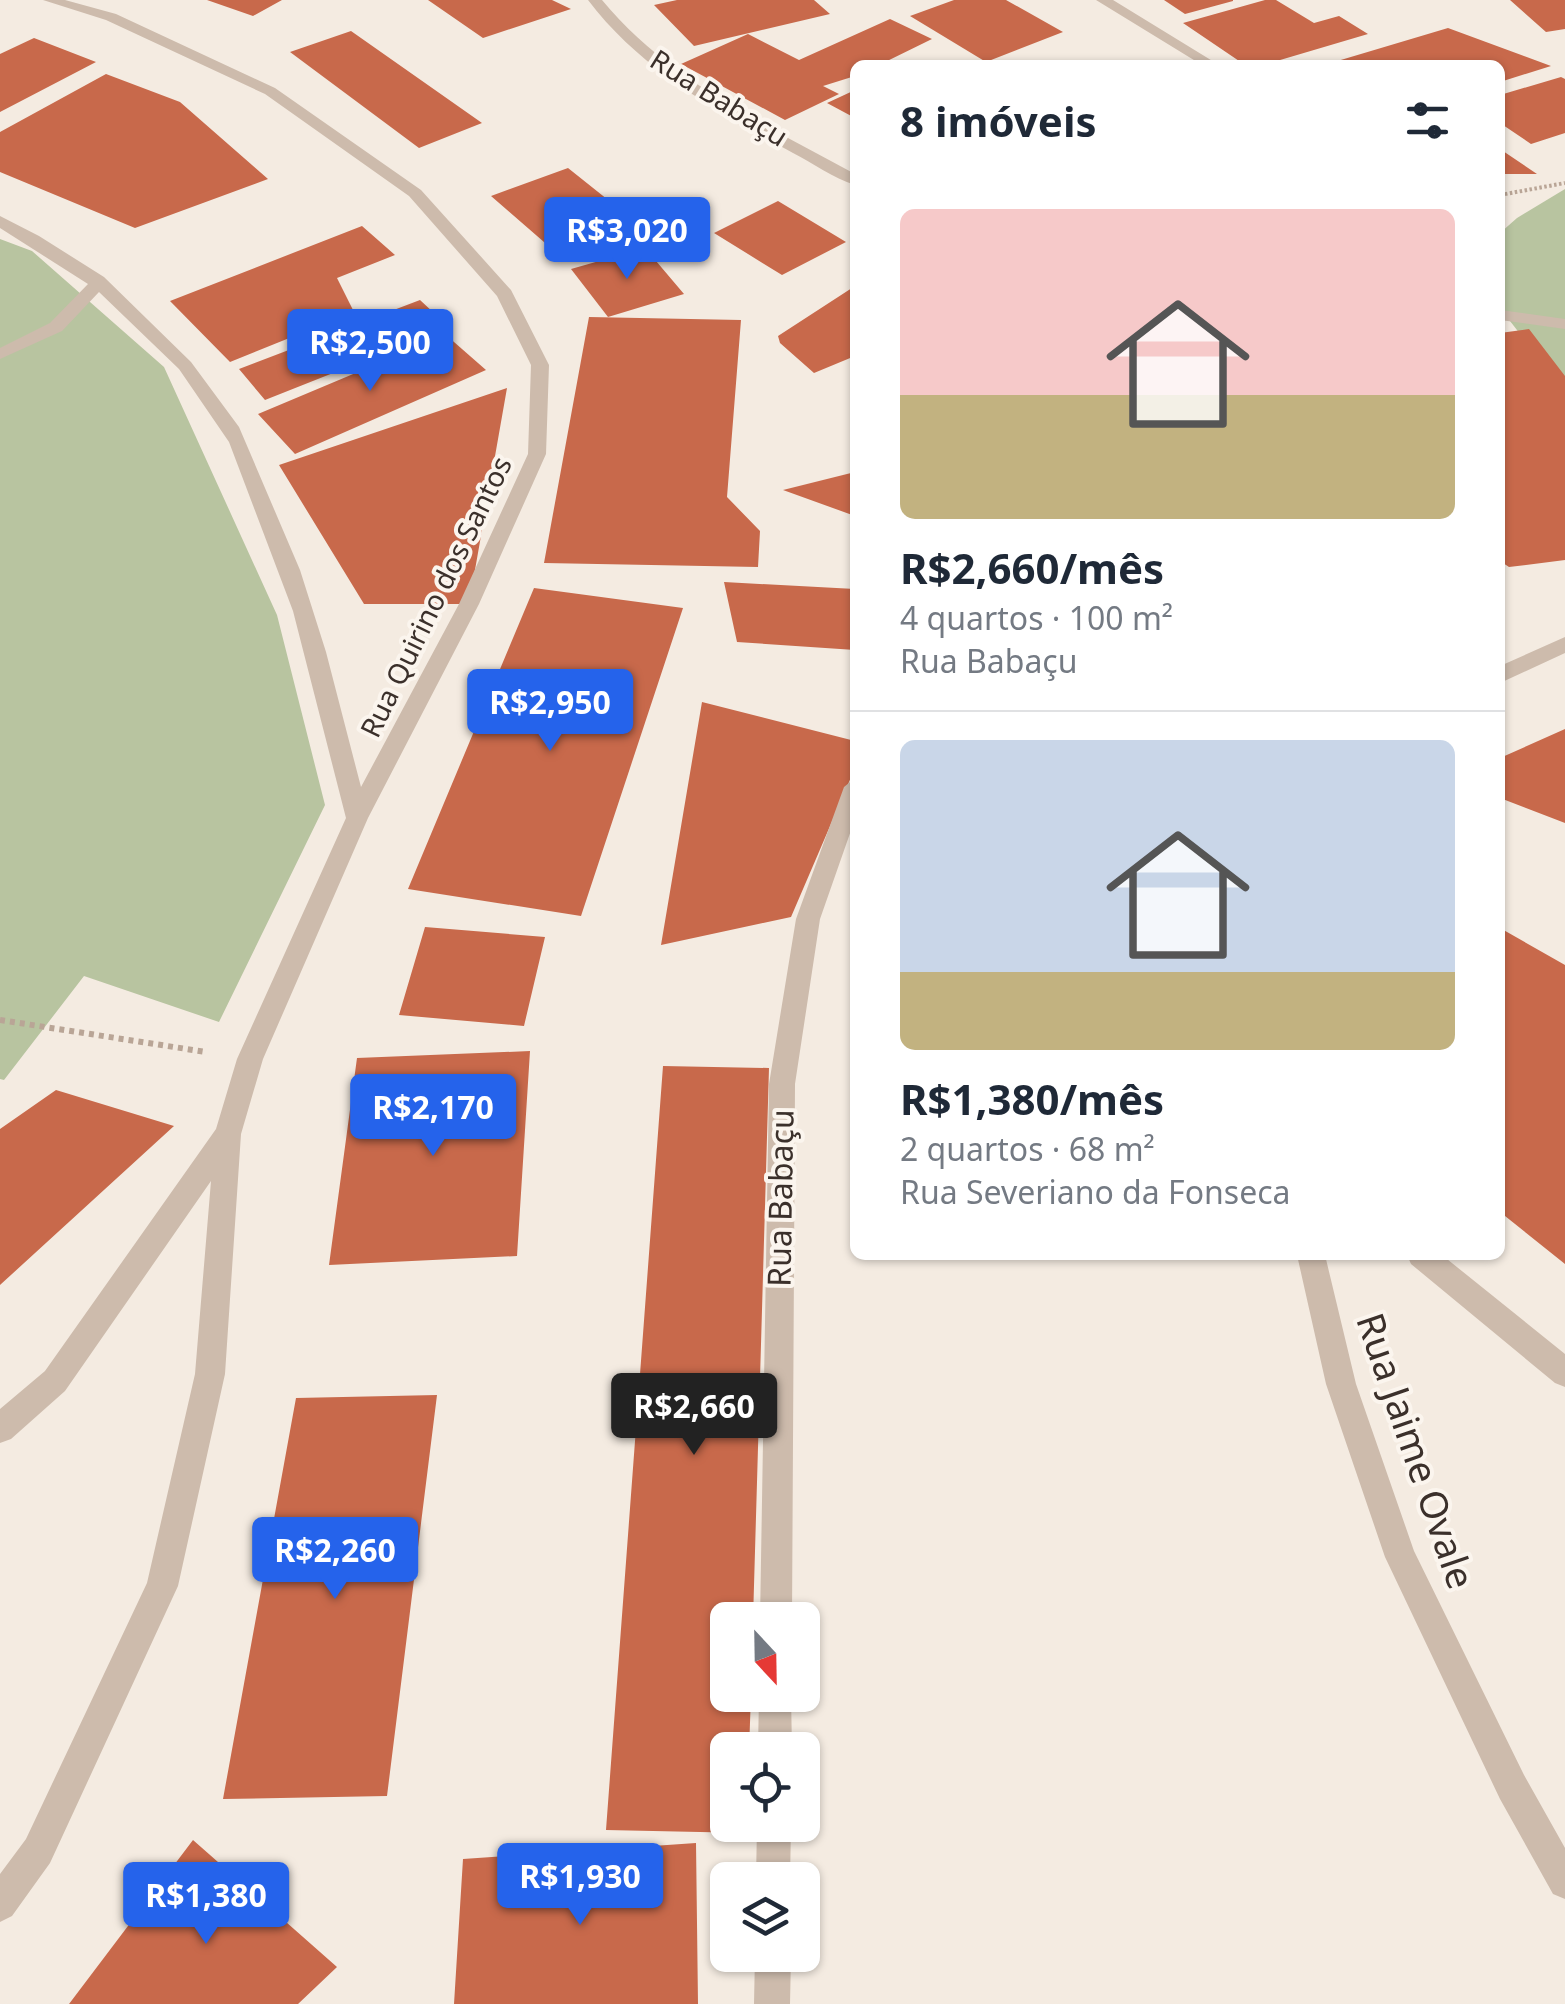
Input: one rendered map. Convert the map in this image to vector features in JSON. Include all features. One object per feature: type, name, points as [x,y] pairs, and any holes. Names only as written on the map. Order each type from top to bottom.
[{"type":"street","name":"Rua Quirino dos Santos","points":[[50,0],[111,17],[270,91],[415,193],[506,294],[540,365],[536,454],[469,604],[358,818],[250,1059],[228,1134]]},
{"type":"street","name":"Rua Babaçu","points":[[595,0],[636,45],[704,92],[850,177]]},
{"type":"street","points":[[1102,0],[1204,60]]},
{"type":"street","points":[[0,221],[36,239],[98,280],[186,369],[231,428],[285,551],[321,667],[358,818]]},
{"type":"street","points":[[0,244],[36,239]]},
{"type":"street","points":[[0,354],[32,343],[76,313],[98,280]]},
{"type":"street","points":[[1505,316],[1565,324]]},
{"type":"street","points":[[1505,673],[1565,644]]},
{"type":"street","name":"Rua Babaçu","points":[[776,1602],[782,1084],[808,919],[850,801]]},
{"type":"street","points":[[0,1428],[55,1381],[228,1134]]},
{"type":"street","points":[[0,1904],[38,1851],[162,1586],[210,1374],[228,1134]]},
{"type":"street","name":"Rua Jaime Ovale","points":[[1312,1260],[1341,1384],[1401,1557],[1512,1787],[1565,1882]]},
{"type":"street","points":[[1427,1260],[1565,1374]]},
{"type":"street","points":[[772,2004],[773,1972]]},
{"type":"path","points":[[1505,194],[1565,183]]},
{"type":"path","points":[[0,1020],[250,1059]]},
{"type":"green space","points":[[1565,189],[1565,379],[1534,352],[1505,314],[1505,229]]},
{"type":"green space","points":[[0,239],[32,251],[164,367],[277,615],[325,805],[219,1022],[84,976],[4,1080],[0,1079]]},
{"type":"building","points":[[207,0],[282,0],[253,16]]},
{"type":"building","points":[[428,0],[552,0],[571,9],[483,38]]},
{"type":"building","points":[[677,0],[814,0],[830,14],[694,46],[654,5]]},
{"type":"building","points":[[954,0],[1006,0],[1063,32],[983,60],[910,16]]},
{"type":"building","points":[[1164,0],[1233,0],[1233,1],[1185,14]]},
{"type":"building","points":[[1276,0],[1314,23],[1339,16],[1368,34],[1280,60],[1238,60],[1183,23]]},
{"type":"building","points":[[1510,0],[1565,0],[1565,29],[1546,32]]},
{"type":"building","points":[[890,19],[932,39],[889,60],[850,60],[850,78],[823,86],[839,94],[785,120],[681,64],[748,34],[799,60]]},
{"type":"building","points":[[1448,28],[1551,66],[1505,80],[1505,60],[1341,60]]},
{"type":"building","points":[[351,31],[482,123],[419,148],[290,52]]},
{"type":"building","points":[[34,38],[96,62],[0,112],[0,54]]},
{"type":"building","points":[[106,74],[180,102],[268,179],[135,228],[0,172],[0,132]]},
{"type":"building","points":[[1565,79],[1565,133],[1531,144],[1505,126],[1505,94]]},
{"type":"building","points":[[850,92],[850,115],[827,103]]},
{"type":"building","points":[[1505,152],[1537,174],[1505,174]]},
{"type":"building","points":[[568,168],[647,231],[567,262],[491,196]]},
{"type":"building","points":[[778,201],[846,242],[782,275],[714,233]]},
{"type":"building","points":[[362,226],[395,255],[337,278],[354,312],[230,362],[170,301]]},
{"type":"building","points":[[645,248],[684,294],[608,317],[571,269]]},
{"type":"building","points":[[850,289],[850,358],[814,373],[780,343],[778,336]]},
{"type":"building","points":[[420,300],[449,327],[265,400],[239,369]]},
{"type":"building","points":[[589,317],[741,320],[727,497],[760,531],[758,567],[544,563]]},
{"type":"building","points":[[1529,329],[1565,376],[1565,560],[1505,564],[1505,332]]},
{"type":"building","points":[[446,335],[486,370],[295,454],[258,414]]},
{"type":"building","points":[[507,388],[469,604],[364,604],[279,465]]},
{"type":"building","points":[[850,473],[850,514],[783,490]]},
{"type":"building","points":[[724,582],[850,589],[850,650],[737,642]]},
{"type":"building","points":[[534,588],[683,608],[581,916],[408,889]]},
{"type":"building","points":[[702,702],[850,740],[850,780],[791,917],[661,945]]},
{"type":"building","points":[[1565,729],[1565,823],[1505,800],[1505,756]]},
{"type":"building","points":[[425,927],[545,937],[524,1026],[399,1015]]},
{"type":"building","points":[[1505,931],[1565,965],[1565,1264],[1505,1216]]},
{"type":"building","points":[[530,1051],[517,1256],[329,1265],[357,1058]]},
{"type":"building","points":[[663,1066],[769,1068],[754,1602],[710,1602],[710,1712],[750,1712],[750,1732],[710,1732],[710,1832],[606,1830]]},
{"type":"building","points":[[56,1090],[174,1126],[0,1285],[0,1129]]},
{"type":"building","points":[[437,1395],[387,1796],[223,1799],[296,1398]]},
{"type":"building","points":[[193,1840],[337,1967],[298,2004],[69,2004]]},
{"type":"building","points":[[696,1843],[698,2004],[454,2004],[463,1859]]}]
